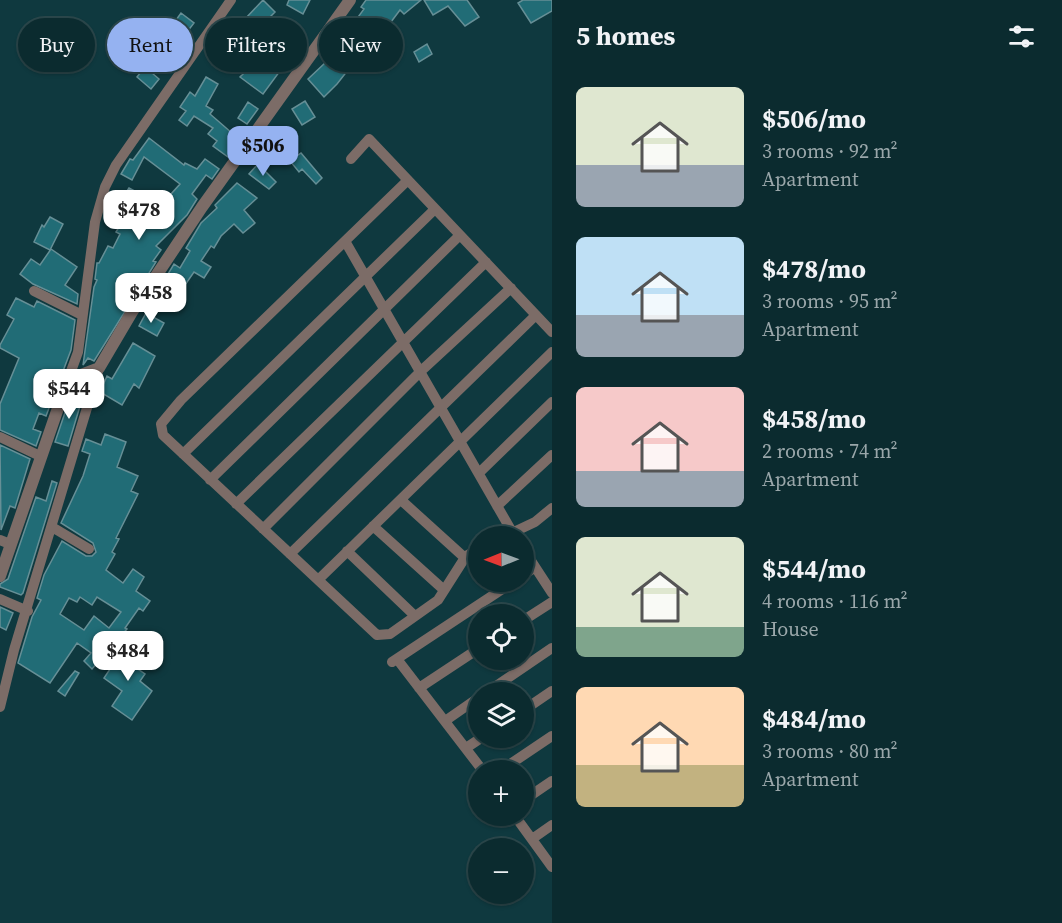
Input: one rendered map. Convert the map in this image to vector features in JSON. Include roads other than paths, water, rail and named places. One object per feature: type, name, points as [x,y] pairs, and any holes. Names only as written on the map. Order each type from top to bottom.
[{"type":"street","points":[[0,576],[5,542],[40,456],[78,352],[81,315],[95,222],[110,177],[231,0]]},
{"type":"street","points":[[0,706],[14,650],[28,611],[99,368],[139,302],[202,207],[350,0]]},
{"type":"street","points":[[351,159],[369,139],[552,332]]},
{"type":"street","points":[[408,180],[181,400],[161,424],[163,435],[376,635],[390,634],[438,600],[468,556]]},
{"type":"street","points":[[183,454],[435,209]]},
{"type":"street","points":[[210,480],[460,235]]},
{"type":"street","points":[[345,241],[479,473],[506,526]]},
{"type":"street","points":[[236,504],[486,262]]},
{"type":"street","points":[[263,529],[421,371],[511,288]]},
{"type":"street","points":[[34,291],[81,315]]},
{"type":"street","points":[[290,554],[536,315]]},
{"type":"street","points":[[318,580],[552,352]]},
{"type":"street","points":[[66,385],[78,376],[99,368]]},
{"type":"street","points":[[479,473],[552,402]]},
{"type":"street","points":[[0,437],[40,456]]},
{"type":"street","points":[[497,506],[552,454]]},
{"type":"street","points":[[401,500],[465,558]]},
{"type":"street","points":[[528,526],[552,508]]},
{"type":"street","points":[[373,526],[444,591]]},
{"type":"street","points":[[52,527],[89,549]]},
{"type":"street","points":[[347,551],[415,616]]},
{"type":"street","points":[[535,567],[552,592]]},
{"type":"street","points":[[475,760],[395,660],[498,592]]},
{"type":"street","points":[[0,599],[28,611]]},
{"type":"street","points":[[534,614],[552,602]]},
{"type":"street","points":[[502,682],[552,648]]},
{"type":"street","points":[[419,688],[468,656]]},
{"type":"street","points":[[534,703],[552,691]]},
{"type":"street","points":[[445,722],[468,705]]},
{"type":"street","points":[[516,760],[552,735]]},
{"type":"street","points":[[534,793],[552,781]]},
{"type":"street","points":[[533,838],[552,825]]},
{"type":"street","points":[[534,842],[552,867]]}]
